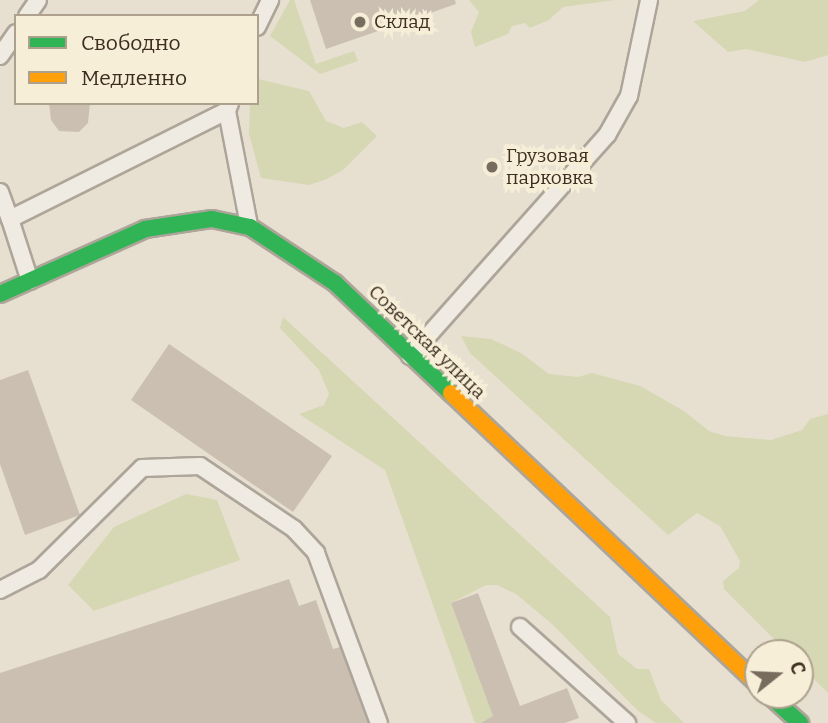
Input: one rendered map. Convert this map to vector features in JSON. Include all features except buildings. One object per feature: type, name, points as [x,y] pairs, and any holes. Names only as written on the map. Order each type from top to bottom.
[{"type":"main road","name":"Советская улица","points":[[0,294],[145,229],[212,219],[250,227],[335,283],[744,671]]},
{"type":"main road","points":[[784,709],[800,723]]},
{"type":"lane","points":[[259,23],[270,0]]},
{"type":"lane","points":[[410,356],[607,135],[629,96],[649,0]]},
{"type":"lane","points":[[0,56],[14,36]]},
{"type":"lane","points":[[10,219],[229,107],[250,227]]},
{"type":"lane","points":[[0,192],[30,281]]},
{"type":"lane","points":[[0,590],[39,570],[142,468],[200,466],[294,529],[316,553],[379,723]]},
{"type":"lane","points":[[520,627],[626,723]]},
{"type":"green space","points":[[290,0],[294,0],[316,64],[354,51],[358,61],[320,74],[270,36]]},
{"type":"green space","points":[[469,0],[615,0],[563,7],[549,20],[530,28],[525,23],[512,26],[508,34],[475,47],[471,32],[479,12]]},
{"type":"green space","points":[[759,0],[828,0],[828,55],[805,62],[746,49],[728,52],[693,21],[745,11]]},
{"type":"green space","points":[[259,79],[309,91],[326,121],[344,128],[362,122],[377,136],[343,170],[309,185],[261,178],[249,134],[250,105],[259,105]]},
{"type":"green space","points":[[283,317],[610,617],[618,654],[637,669],[649,669],[661,700],[684,723],[656,723],[637,710],[552,624],[516,594],[497,585],[486,585],[451,603],[496,723],[475,723],[385,470],[299,414],[324,405],[329,394],[319,370],[280,328]]},
{"type":"green space","points":[[461,336],[491,339],[521,353],[549,374],[578,377],[592,373],[640,386],[684,411],[709,431],[725,436],[771,440],[802,430],[810,419],[828,414],[828,693],[814,679],[814,639],[774,639],[724,589],[723,581],[739,568],[740,561],[720,526],[697,513],[668,535],[470,353]]},
{"type":"green space","points":[[186,494],[217,500],[240,560],[94,611],[68,585],[114,527]]},
{"type":"traffic: fast","points":[[0,294],[145,229],[212,219],[250,227],[335,283],[451,393]]},
{"type":"traffic: fast","points":[[784,709],[800,723]]},
{"type":"traffic: slow","points":[[451,393],[744,671]]},
{"type":"place","name":"Склад","points":[[360,22]]},
{"type":"place","name":"Грузовая парковка","points":[[492,167]]}]
